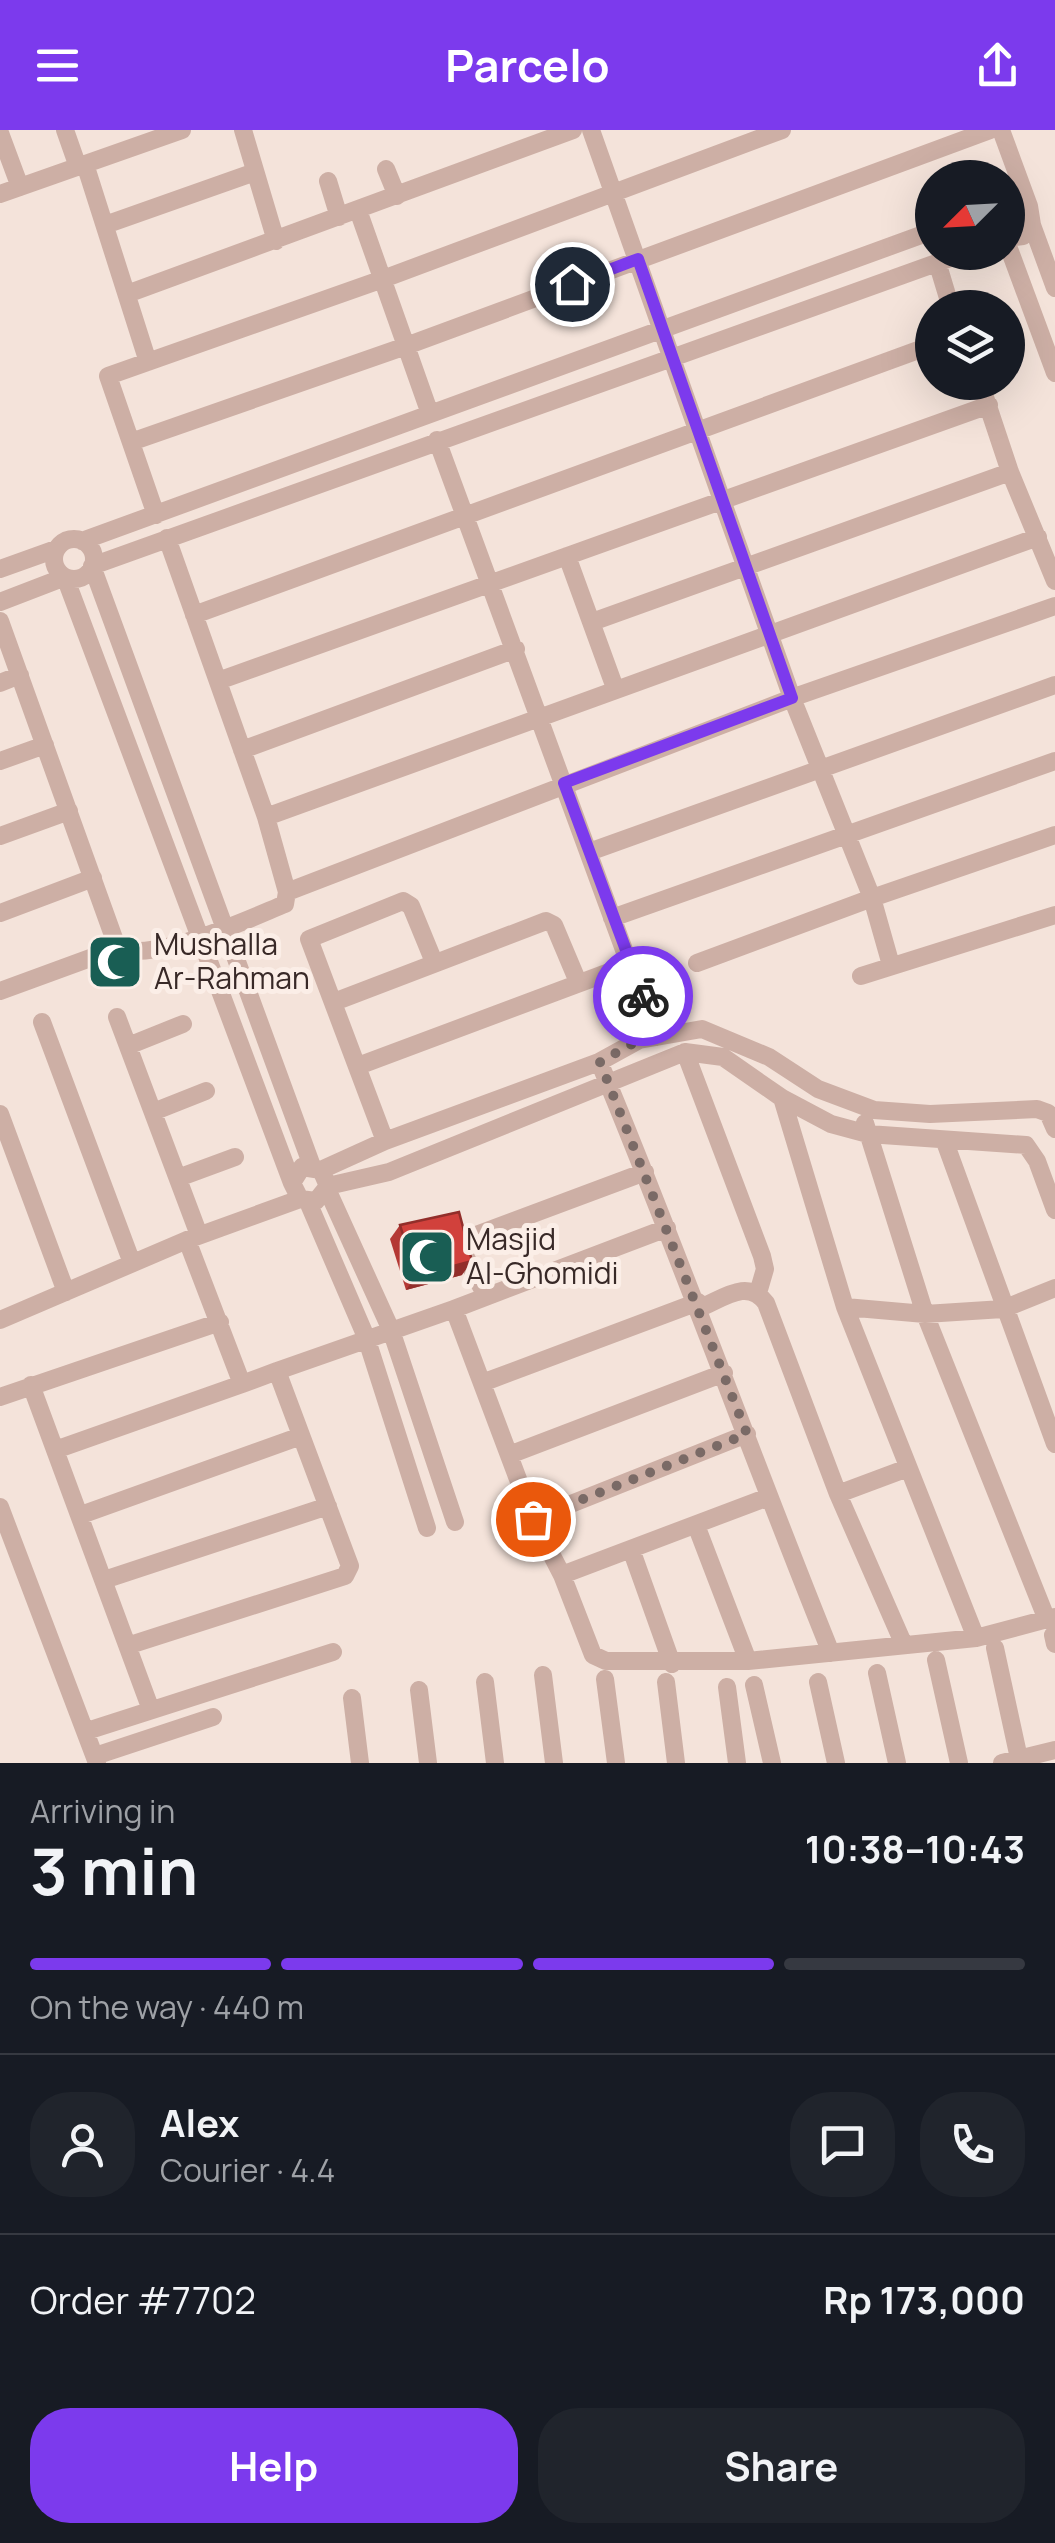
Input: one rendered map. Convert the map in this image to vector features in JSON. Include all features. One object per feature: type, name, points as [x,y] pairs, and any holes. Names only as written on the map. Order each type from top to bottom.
[{"type":"street","points":[[65,130],[105,225],[148,362]]},
{"type":"street","points":[[0,194],[81,165],[133,138],[182,130]]},
{"type":"street","points":[[243,130],[276,241]]},
{"type":"street","points":[[127,294],[396,196],[449,166],[574,130]]},
{"type":"street","points":[[590,130],[792,698],[872,898],[890,965]]},
{"type":"street","points":[[156,514],[108,376],[383,280],[782,130]]},
{"type":"street","points":[[131,442],[406,346],[990,130]]},
{"type":"street","points":[[1001,130],[1053,278]]},
{"type":"street","points":[[0,132],[20,187]]},
{"type":"street","points":[[386,169],[396,196]]},
{"type":"street","points":[[105,225],[256,172]]},
{"type":"street","points":[[328,181],[339,217]]},
{"type":"street","points":[[358,210],[429,411]]},
{"type":"street","points":[[1025,212],[1031,216]]},
{"type":"street","points":[[1025,231],[1031,216]]},
{"type":"street","points":[[0,570],[56,549],[67,540],[82,541],[429,411],[915,237]]},
{"type":"street","points":[[0,602],[65,577],[82,576],[92,566],[437,440],[924,270]]},
{"type":"street","points":[[1017,270],[1055,372]]},
{"type":"street","points":[[194,616],[915,351]]},
{"type":"street","points":[[987,400],[1010,472],[1053,572]]},
{"type":"street","points":[[218,682],[989,405]]},
{"type":"street","points":[[437,440],[612,918],[648,1038]]},
{"type":"street","points":[[592,622],[1010,472]]},
{"type":"street","points":[[183,504],[192,530]]},
{"type":"street","points":[[266,817],[769,631],[1038,537]]},
{"type":"street","points":[[112,947],[124,952],[205,945],[285,904],[287,892],[266,817],[167,538]]},
{"type":"street","points":[[82,541],[92,551],[92,566],[140,699],[322,1178],[391,1330],[455,1522]]},
{"type":"street","points":[[56,549],[54,562],[65,577],[111,710],[300,1195],[366,1337],[426,1528]]},
{"type":"street","points":[[567,556],[615,688]]},
{"type":"street","points":[[287,892],[792,698],[1055,606]]},
{"type":"street","points":[[0,621],[115,941],[112,947],[0,990]]},
{"type":"street","points":[[242,750],[516,650]]},
{"type":"street","points":[[0,683],[20,675]]},
{"type":"street","points":[[588,852],[1055,685]]},
{"type":"street","points":[[111,710],[140,699]]},
{"type":"street","points":[[0,761],[45,745]]},
{"type":"street","points":[[612,918],[1055,760]]},
{"type":"street","points":[[0,836],[69,811]]},
{"type":"street","points":[[697,963],[1055,835]]},
{"type":"street","points":[[0,913],[93,878]]},
{"type":"street","points":[[385,1141],[309,939],[347,921],[408,902],[434,962]]},
{"type":"street","points":[[861,976],[1055,915]]},
{"type":"street","points":[[334,1002],[550,922],[578,982]]},
{"type":"street","points":[[358,1066],[598,972],[616,974],[648,1038]]},
{"type":"street","points":[[117,1017],[178,1178],[193,1237],[242,1384]]},
{"type":"street","points":[[42,1022],[132,1263]]},
{"type":"street","points":[[128,1046],[183,1024]]},
{"type":"street","points":[[0,1320],[300,1195],[316,1201],[322,1178],[385,1141],[600,1062],[648,1038],[702,1029],[769,1057],[818,1089],[860,1106],[930,1114],[1037,1110],[1048,1113],[1055,1129]]},
{"type":"street","points":[[300,1195],[294,1174],[322,1178],[389,1172],[685,1052],[722,1057],[782,1098],[831,1124],[868,1134],[1026,1145],[1038,1161],[1055,1210]]},
{"type":"street","points":[[685,1052],[762,1256],[765,1269],[758,1292],[838,1494],[904,1645]]},
{"type":"street","points":[[600,1062],[699,1305],[768,1498],[831,1653]]},
{"type":"street","points":[[153,1112],[206,1091]]},
{"type":"street","points":[[782,1098],[845,1307],[976,1638]]},
{"type":"street","points":[[454,1309],[533,1519],[562,1575],[592,1655],[606,1661],[672,1664],[748,1661],[1053,1629],[925,1314],[860,1106]]},
{"type":"street","points":[[0,1114],[66,1292]]},
{"type":"street","points":[[945,1142],[1002,1308],[1055,1444]]},
{"type":"street","points":[[178,1178],[235,1156]]},
{"type":"street","points":[[486,1296],[462,1252],[462,1240],[644,1172]]},
{"type":"street","points":[[58,1449],[454,1309],[667,1228]]},
{"type":"street","points":[[345,1288],[368,1279]]},
{"type":"street","points":[[845,1307],[925,1314],[1002,1308],[1055,1288]]},
{"type":"street","points":[[482,1383],[745,1289],[758,1292]]},
{"type":"street","points":[[0,1397],[220,1322]]},
{"type":"street","points":[[130,1645],[345,1576],[350,1566],[277,1370]]},
{"type":"street","points":[[509,1456],[724,1372]]},
{"type":"street","points":[[32,1385],[151,1710]]},
{"type":"street","points":[[533,1519],[747,1434]]},
{"type":"street","points":[[80,1515],[301,1436]]},
{"type":"street","points":[[838,1494],[906,1468]]},
{"type":"street","points":[[562,1575],[768,1498]]},
{"type":"street","points":[[0,1506],[96,1759],[213,1717]]},
{"type":"street","points":[[104,1580],[328,1506]]},
{"type":"street","points":[[696,1525],[748,1661]]},
{"type":"street","points":[[630,1549],[672,1664]]},
{"type":"street","points":[[995,1648],[1014,1762],[1055,1750]]},
{"type":"street","points":[[88,1730],[333,1652]]},
{"type":"street","points":[[936,1660],[959,1763]]},
{"type":"street","points":[[877,1673],[897,1763]]},
{"type":"street","points":[[544,1675],[554,1763]]},
{"type":"street","points":[[605,1678],[616,1763]]},
{"type":"street","points":[[485,1682],[496,1763]]},
{"type":"street","points":[[666,1682],[676,1763]]},
{"type":"street","points":[[818,1682],[836,1763]]},
{"type":"street","points":[[754,1686],[772,1763]]},
{"type":"street","points":[[728,1687],[737,1763]]},
{"type":"street","points":[[419,1690],[428,1763]]},
{"type":"street","points":[[352,1698],[360,1763]]},
{"type":"building","points":[[459,1212],[472,1261],[416,1276],[400,1225]]},
{"type":"way so far","points":[[533,1519],[747,1434],[600,1062],[639,1040],[656,1037],[643,996]]},
{"type":"place","name":"Mushalla Ar-Rahman","points":[[115,962]]},
{"type":"place","name":"Masjid Al-Ghomidi","points":[[427,1257]]},
{"type":"route","points":[[572,284],[638,259],[792,698],[564,783],[643,996]]}]
